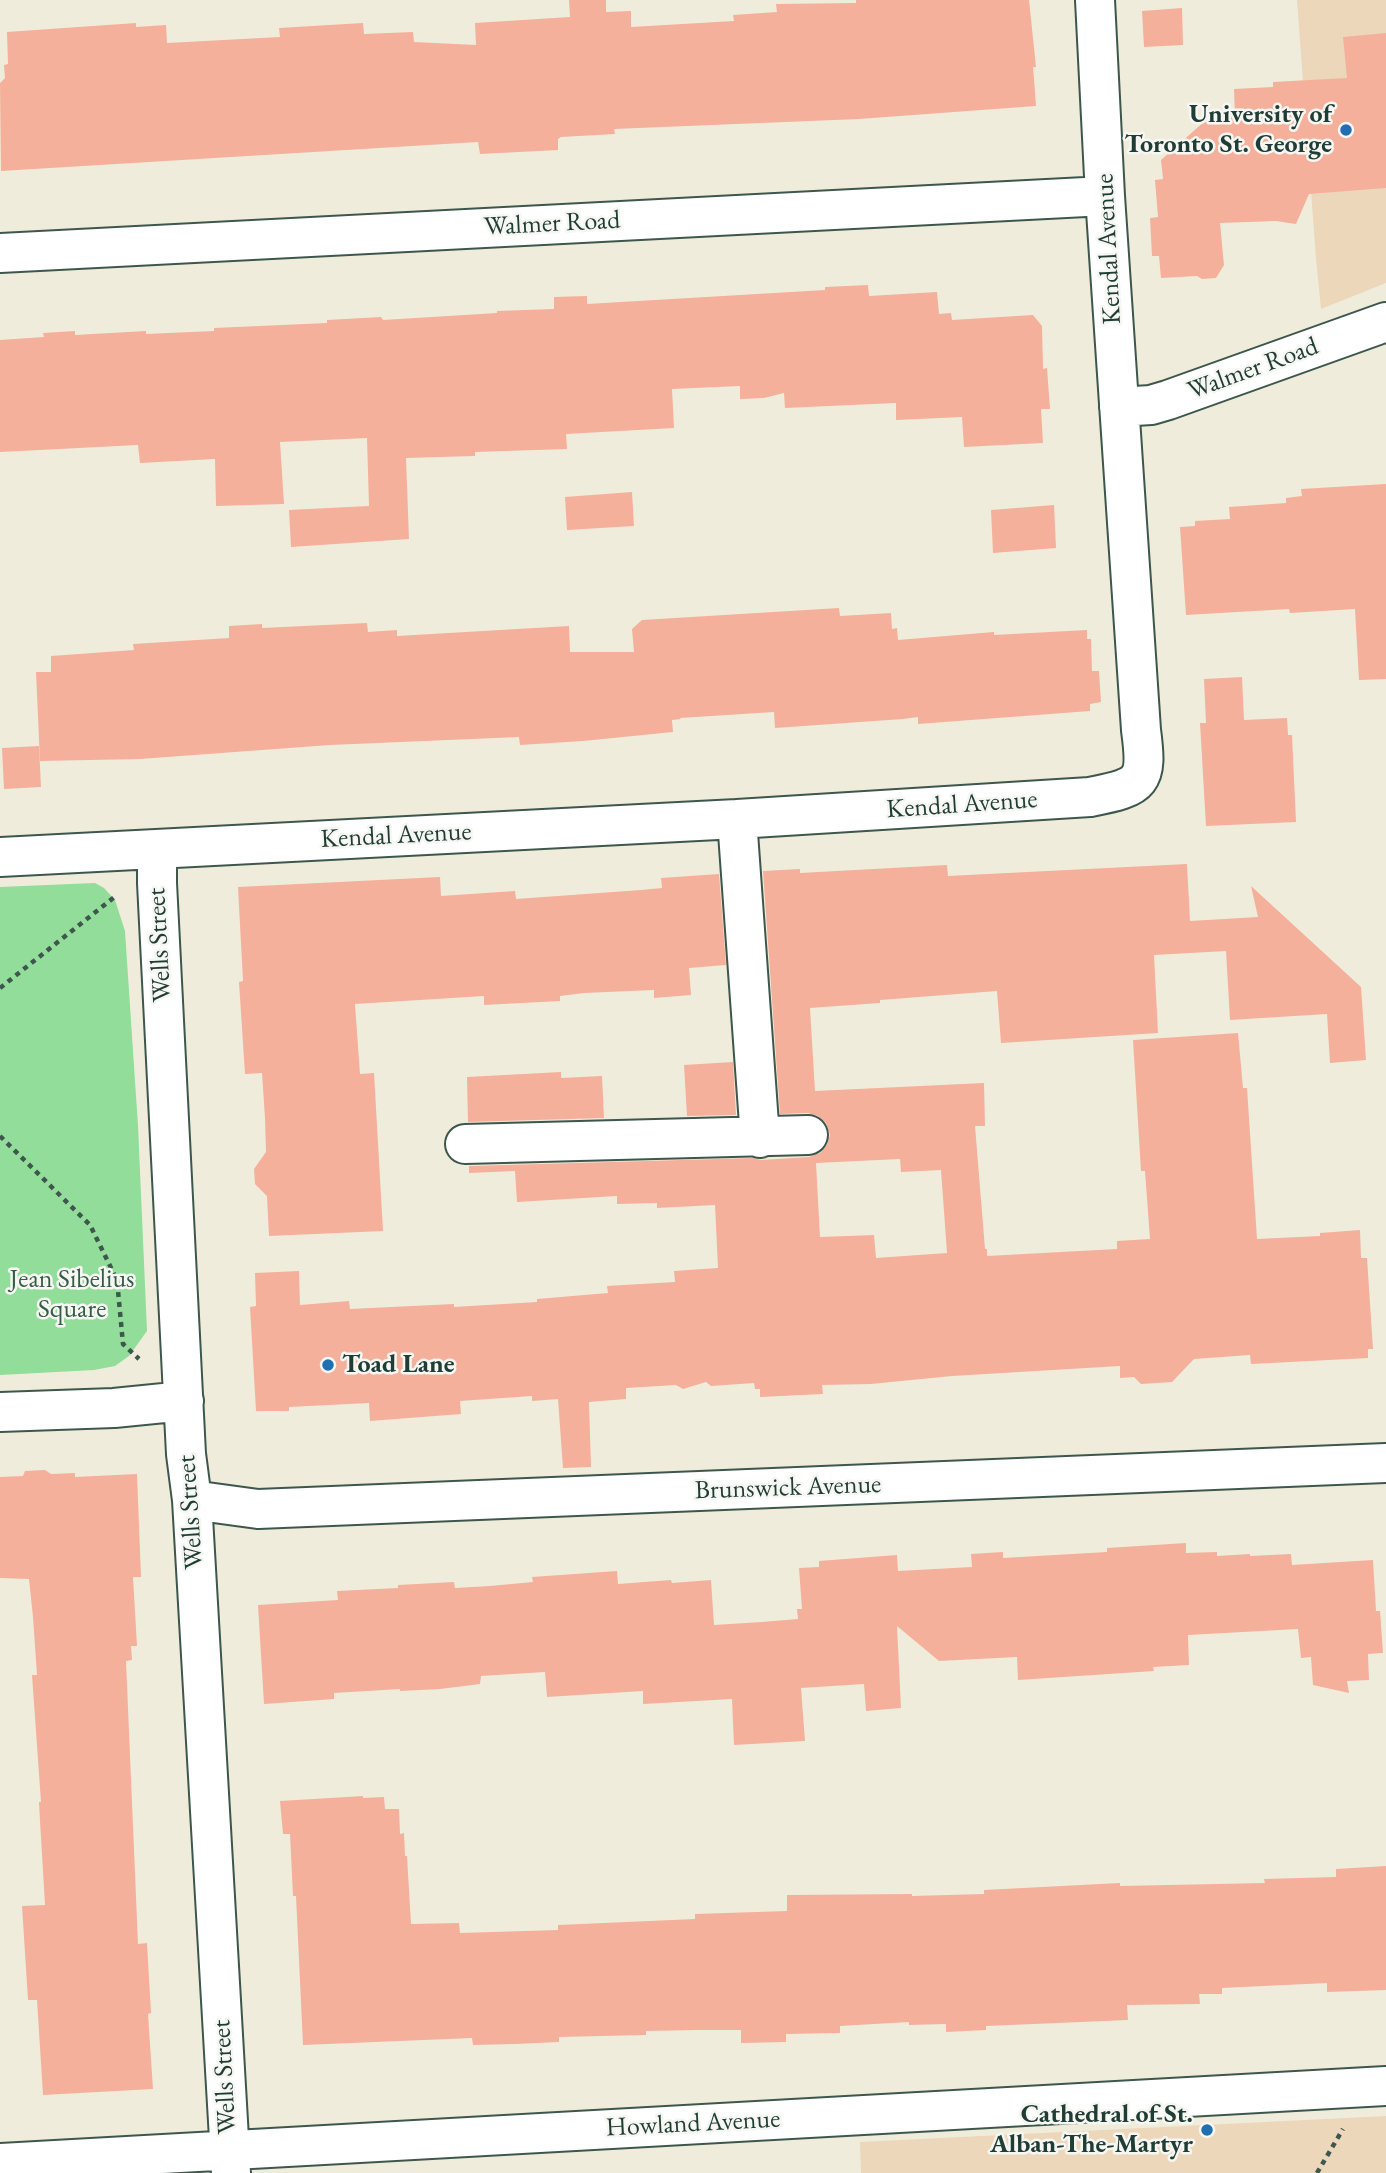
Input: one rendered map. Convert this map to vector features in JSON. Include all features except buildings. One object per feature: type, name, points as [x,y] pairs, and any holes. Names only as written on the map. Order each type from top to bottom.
[{"type":"street","name":"Kendal Avenue","points":[[0,856],[737,819],[1090,797],[1118,792],[1135,782],[1143,774],[1145,761],[1105,196],[1095,0]]},
{"type":"street","name":"Walmer Road","points":[[0,253],[1105,196]]},
{"type":"street","name":"Walmer Road","points":[[1119,407],[1151,405],[1168,400],[1386,322]]},
{"type":"street","points":[[737,819],[760,1138]]},
{"type":"street","name":"Wells Street","points":[[157,850],[186,1454],[192,1500],[230,2161]]},
{"type":"street","points":[[465,1144],[808,1135]]},
{"type":"street","points":[[0,1412],[114,1408],[184,1401]]},
{"type":"street","name":"Brunswick Avenue","points":[[192,1500],[258,1510],[1386,1463]]},
{"type":"street","name":"Howland Avenue","points":[[0,2163],[230,2161],[1386,2086]]},
{"type":"path","points":[[0,988],[123,890]]},
{"type":"path","points":[[0,1136],[90,1225],[117,1280],[123,1344],[140,1360]]},
{"type":"path","points":[[1317,2173],[1345,2125]]},
{"type":"shaded area","name":"University of Toronto St. George","points":[[1297,0],[1386,0],[1386,283],[1321,309],[1316,259]]},
{"type":"shaded area","points":[[1386,2116],[1386,2173],[861,2173],[860,2142]]},
{"type":"green space","name":"Jean Sibelius Square","points":[[95,883],[115,900],[125,931],[138,1126],[147,1331],[129,1356],[115,1366],[94,1370],[0,1375],[0,887]]},
{"type":"place","name":"University of Toronto St. George","points":[[1346,130]]},
{"type":"place","name":"Toad Lane","points":[[328,1365]]},
{"type":"place","name":"Cathedral of St. Alban-The-Martyr","points":[[1207,2130]]}]
